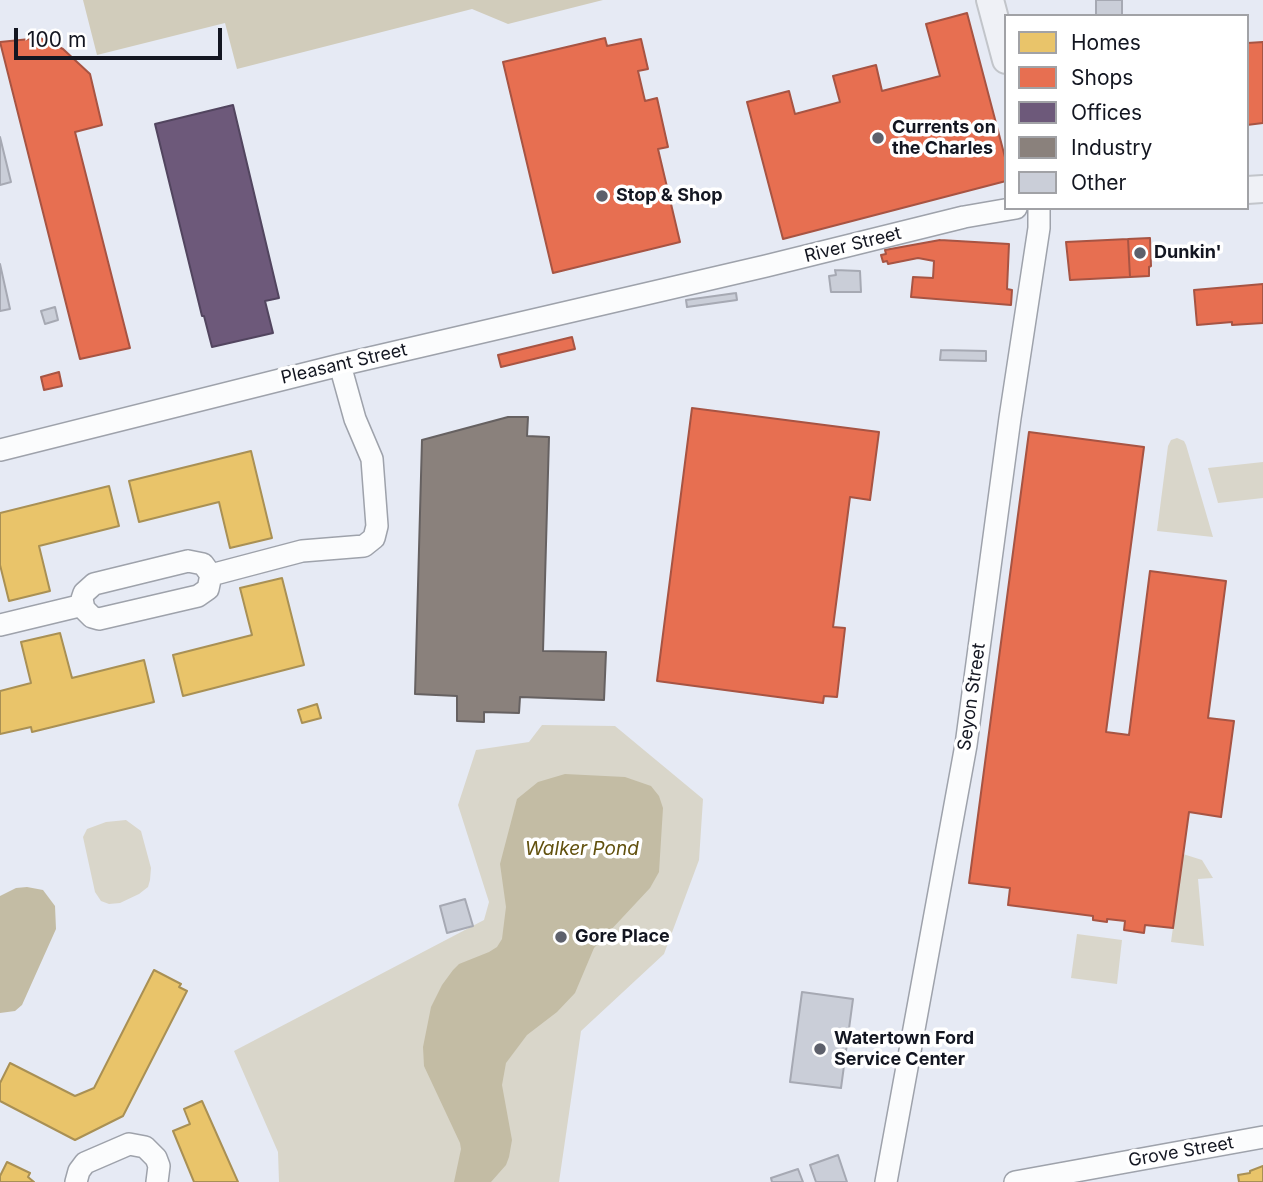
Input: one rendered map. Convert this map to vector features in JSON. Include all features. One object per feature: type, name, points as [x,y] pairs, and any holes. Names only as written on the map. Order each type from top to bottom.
[{"type":"main road","points":[[990,0],[1004,52]]},
{"type":"street","name":"River Street","points":[[690,284],[964,217],[1004,210]]},
{"type":"street","name":"Seyon Street","points":[[886,1182],[963,763],[1039,228],[1039,210]]},
{"type":"street","name":"Pleasant Street","points":[[0,450],[340,365],[690,284]]},
{"type":"street","points":[[211,575],[302,551],[363,546],[374,538],[377,533],[374,468],[369,449],[355,419],[340,365]]},
{"type":"street","points":[[197,561],[203,564],[211,575],[208,589],[198,596],[105,619],[92,617],[83,605],[84,593],[94,584],[177,564],[197,561]]},
{"type":"street","points":[[0,625],[83,605]]},
{"type":"street","name":"Grove Street","points":[[1015,1182],[1123,1172],[1263,1137]]},
{"type":"street","points":[[76,1182],[85,1163],[129,1144],[145,1147],[156,1158],[159,1166],[157,1182]]},
{"type":"shaded area","points":[[83,0],[603,0],[508,24],[472,9],[237,69],[225,23],[97,55]]},
{"type":"shaded area","points":[[1177,438],[1186,445],[1213,537],[1157,531],[1168,446],[1171,440]]},
{"type":"shaded area","points":[[1263,462],[1263,498],[1218,503],[1208,468]]},
{"type":"shaded area","name":"Gore Place","points":[[542,725],[615,726],[703,799],[699,860],[664,954],[581,1031],[559,1182],[279,1182],[278,1152],[234,1051],[484,920],[489,902],[458,805],[476,750],[529,742]]},
{"type":"shaded area","points":[[126,820],[141,831],[151,868],[150,880],[148,887],[139,894],[120,903],[109,904],[101,901],[95,892],[83,837],[87,829],[106,822]]},
{"type":"shaded area","points":[[1183,854],[1202,860],[1213,878],[1198,879],[1204,946],[1171,942]]},
{"type":"shaded area","points":[[1077,934],[1122,940],[1117,984],[1071,978]]},
{"type":"water","name":"Walker Pond","points":[[565,774],[625,777],[651,786],[659,796],[663,808],[659,872],[650,888],[594,948],[575,993],[557,1012],[527,1035],[506,1063],[502,1085],[512,1140],[506,1165],[491,1182],[454,1182],[460,1143],[424,1066],[423,1047],[431,1007],[442,985],[459,964],[489,952],[497,947],[502,939],[506,907],[500,864],[517,799],[538,782]]},
{"type":"water","points":[[16,888],[43,890],[55,906],[56,929],[22,1005],[15,1011],[0,1013],[0,896]]},
{"type":"building: Homes","points":[[251,451],[272,538],[230,548],[219,502],[139,522],[129,481]]},
{"type":"building: Homes","points":[[109,486],[119,526],[39,546],[50,591],[9,601],[0,565],[0,513]]},
{"type":"building: Homes","points":[[282,578],[304,665],[183,696],[173,655],[252,635],[240,588]]},
{"type":"building: Homes","points":[[60,633],[72,678],[144,660],[154,702],[32,732],[31,727],[0,734],[0,691],[31,683],[21,642]]},
{"type":"building: Homes","points":[[317,704],[321,718],[302,723],[298,710]]},
{"type":"building: Homes","points":[[154,970],[181,984],[179,987],[187,991],[123,1116],[75,1140],[0,1101],[0,1083],[10,1063],[75,1096],[94,1088]]},
{"type":"building: Homes","points":[[202,1101],[238,1182],[194,1182],[173,1131],[190,1124],[184,1109]]},
{"type":"building: Homes","points":[[7,1162],[30,1173],[28,1177],[34,1182],[0,1182]]},
{"type":"building: Homes","points":[[1263,1166],[1263,1182],[1239,1182],[1238,1175],[1250,1173]]},
{"type":"building: Shops","name":"Currents on the Charles","points":[[967,13],[1004,153],[1004,182],[783,239],[747,102],[789,91],[795,114],[840,102],[833,76],[876,65],[882,91],[940,76],[926,24]]},
{"type":"building: Shops","points":[[40,38],[63,49],[90,74],[102,125],[75,132],[130,348],[80,359],[0,42]]},
{"type":"building: Shops","name":"Stop & Shop","points":[[605,38],[607,46],[641,39],[648,69],[638,71],[645,101],[657,98],[668,147],[658,149],[680,242],[553,273],[503,62]]},
{"type":"building: Shops","points":[[1263,42],[1263,123],[1249,125],[1249,43]]},
{"type":"building: Shops","name":"Dunkin'","points":[[1150,238],[1149,276],[1130,277],[1128,239]]},
{"type":"building: Shops","points":[[1128,239],[1130,277],[1070,280],[1066,242]]},
{"type":"building: Shops","points":[[940,240],[1009,244],[1007,289],[1012,290],[1011,305],[911,297],[913,277],[933,278],[934,261],[918,258],[888,264],[887,261],[883,262],[881,255],[886,254],[885,250]]},
{"type":"building: Shops","points":[[1263,284],[1263,323],[1197,325],[1194,290]]},
{"type":"building: Shops","points":[[572,337],[575,349],[501,367],[498,355]]},
{"type":"building: Shops","points":[[59,372],[62,386],[44,390],[41,377]]},
{"type":"building: Shops","points":[[692,408],[879,432],[870,500],[850,497],[833,627],[845,628],[837,697],[824,696],[823,703],[657,681]]},
{"type":"building: Shops","points":[[1029,432],[1144,447],[1106,732],[1129,735],[1150,571],[1226,581],[1208,718],[1234,721],[1221,817],[1189,812],[1173,928],[1145,925],[1144,933],[1124,930],[1125,921],[1107,919],[1107,922],[1093,920],[1093,916],[1008,905],[1010,888],[969,883]]},
{"type":"building: Offices","points":[[233,105],[279,298],[265,301],[273,333],[212,347],[155,124]]},
{"type":"building: Industry","points":[[508,417],[528,417],[527,436],[549,437],[543,651],[606,652],[604,700],[520,697],[519,713],[484,712],[484,722],[457,721],[457,696],[415,694],[422,440]]},
{"type":"building: Other","points":[[1096,0],[1122,0],[1122,14],[1096,14]]},
{"type":"building: Other","points":[[0,137],[11,182],[0,185]]},
{"type":"building: Other","points":[[0,264],[10,309],[0,311]]},
{"type":"building: Other","points":[[835,270],[860,271],[861,292],[831,292],[829,276],[836,275]]},
{"type":"building: Other","points":[[736,293],[737,300],[687,307],[686,300]]},
{"type":"building: Other","points":[[55,307],[58,320],[45,324],[41,311]]},
{"type":"building: Other","points":[[941,350],[986,351],[986,361],[940,360]]},
{"type":"building: Other","points":[[465,899],[473,926],[447,933],[440,906]]},
{"type":"building: Other","name":"Watertown Ford Service Center","points":[[802,992],[853,999],[841,1088],[790,1082]]},
{"type":"building: Other","points":[[838,1155],[847,1182],[816,1182],[810,1165]]},
{"type":"building: Other","points":[[798,1169],[803,1182],[772,1182],[771,1178]]},
{"type":"place","name":"Currents on the Charles","points":[[878,138]]},
{"type":"place","name":"Stop & Shop","points":[[602,196]]},
{"type":"place","name":"Dunkin'","points":[[1140,253]]},
{"type":"place","name":"Gore Place","points":[[561,937]]},
{"type":"place","name":"Watertown Ford Service Center","points":[[820,1049]]}]
